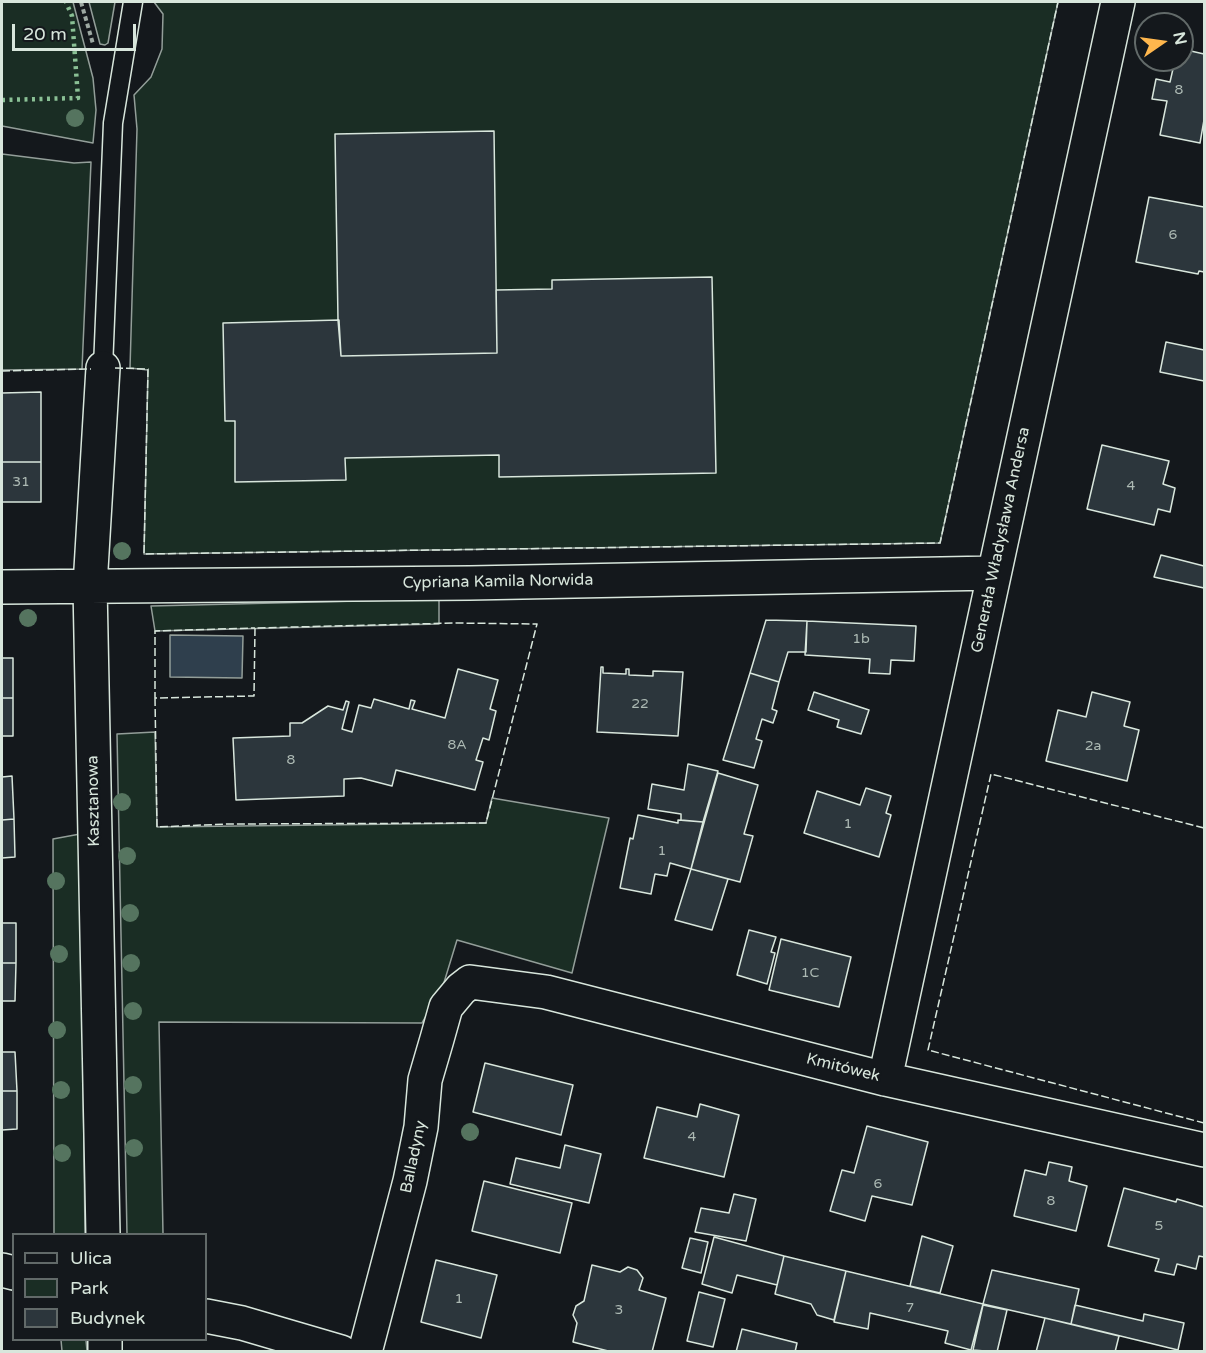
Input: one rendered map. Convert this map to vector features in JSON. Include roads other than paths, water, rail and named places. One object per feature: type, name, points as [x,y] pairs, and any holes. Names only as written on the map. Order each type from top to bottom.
[{"type":"street","name":"Generała Władysława Andersa","points":[[885,1080],[1118,2]]},
{"type":"street","name":"Kasztanowa","points":[[102,1233],[90,586],[103,368]]},
{"type":"street","name":"Cypriana Kamila Norwida","points":[[2,587],[470,583],[994,573]]},
{"type":"street","name":"Balladyny","points":[[365,1352],[410,1181],[421,1127],[425,1080],[446,1007],[470,982],[482,982]]},
{"type":"street","name":"Kmitówek","points":[[482,982],[546,992],[885,1080],[1204,1150]]},
{"type":"street","points":[[207,1316],[242,1323],[341,1352]]},
{"type":"lane","points":[[103,368],[114,123],[134,2]]},
{"type":"water","points":[[170,635],[243,636],[242,678],[170,677]]}]
